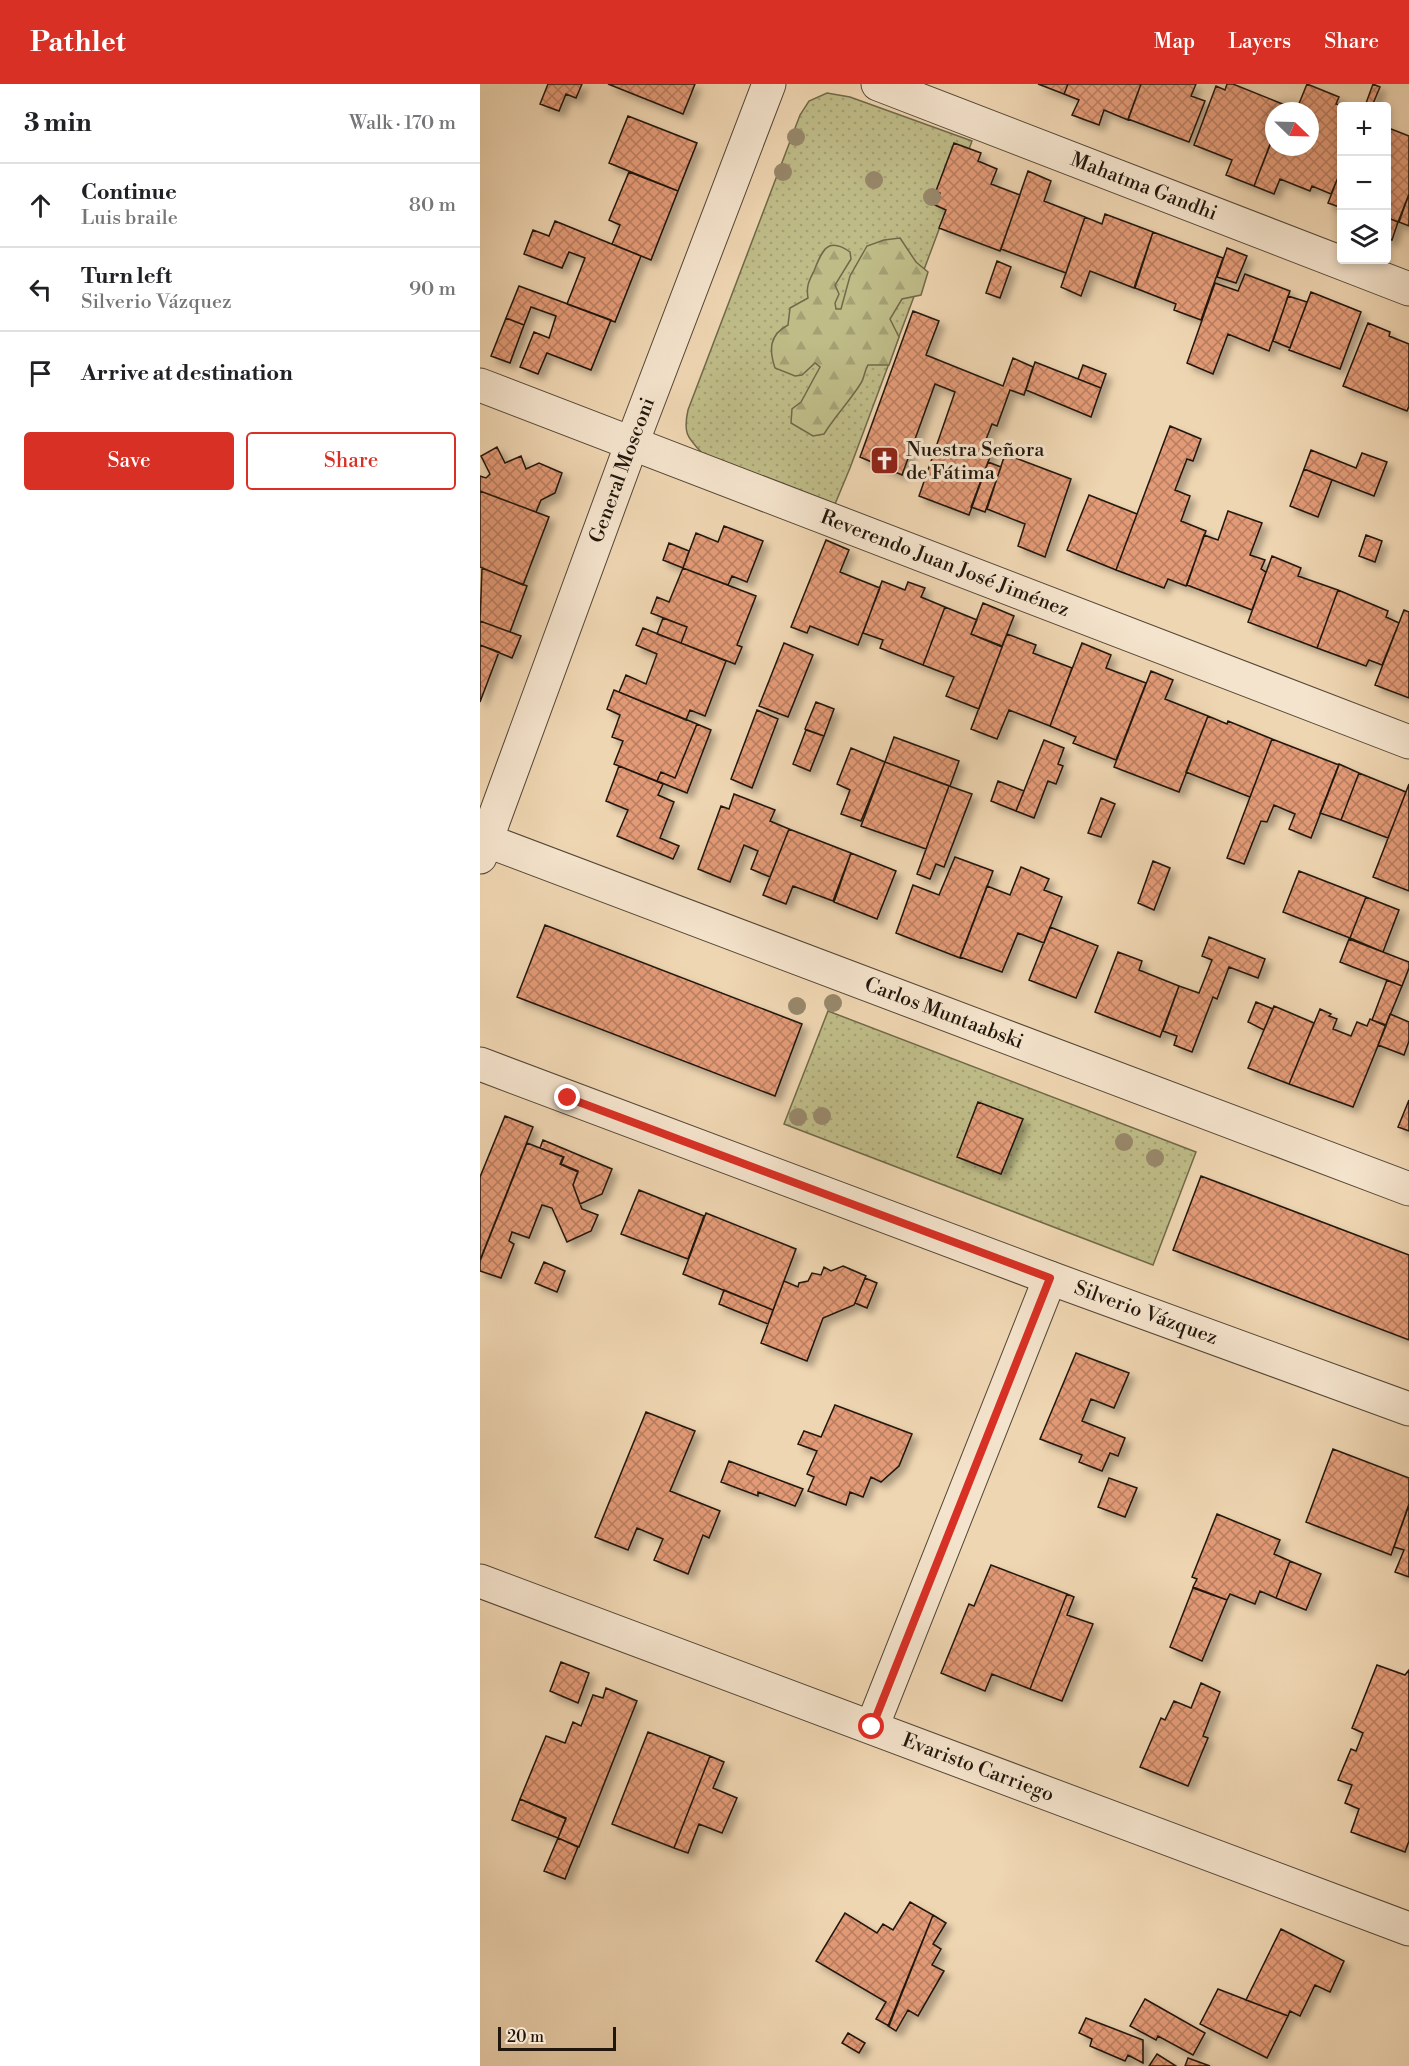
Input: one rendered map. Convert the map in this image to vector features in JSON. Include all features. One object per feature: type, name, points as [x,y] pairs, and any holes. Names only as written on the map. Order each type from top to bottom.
[{"type":"street","name":"General Mosconi","points":[[482,845],[632,443],[770,84]]},
{"type":"street","name":"Mahatma Gandhi","points":[[878,84],[1409,290]]},
{"type":"street","name":"Reverendo Juan José Jiménez","points":[[480,386],[1409,742]]},
{"type":"street","name":"Carlos Muntaabski","points":[[482,845],[1409,1189]]},
{"type":"street","name":"Silverio Vázquez","points":[[480,1064],[1409,1410]]},
{"type":"street","points":[[872,1727],[1050,1278]]},
{"type":"street","name":"Evaristo Carriego","points":[[480,1581],[1409,1929]]},
{"type":"green space","points":[[827,93],[850,97],[972,141],[835,504],[702,453],[686,429],[688,410],[800,115],[809,101]]},
{"type":"green space","points":[[900,238],[916,262],[928,272],[921,295],[902,299],[890,319],[899,337],[889,365],[868,365],[861,383],[824,434],[813,436],[791,423],[792,409],[801,402],[820,367],[815,363],[802,375],[795,376],[775,368],[771,349],[774,338],[788,325],[790,308],[808,298],[809,281],[826,248],[836,245],[850,252],[851,259],[835,285],[839,294],[835,303],[836,309],[841,309],[850,276],[867,246],[884,240]]},
{"type":"green space","points":[[828,1011],[1196,1152],[1153,1265],[784,1124]]},
{"type":"building","points":[[548,84],[582,84],[576,98],[566,94],[559,111],[540,104]]},
{"type":"building","points":[[608,84],[695,84],[683,114]]},
{"type":"building","points":[[1038,84],[1068,84],[1064,94]]},
{"type":"building","points":[[1068,84],[1141,84],[1128,120],[1104,110],[1099,125],[1072,115],[1079,100],[1064,94]]},
{"type":"building","points":[[1141,84],[1196,84],[1191,96],[1205,101],[1189,142],[1128,119]]},
{"type":"building","points":[[1227,84],[1233,84],[1278,102],[1265,102],[1266,156],[1254,186],[1226,175],[1232,160],[1194,145],[1216,86],[1225,90]]},
{"type":"building","points":[[1307,84],[1339,97],[1336,104],[1337,180],[1331,194],[1312,186],[1310,191],[1280,179],[1274,194],[1254,186],[1266,156],[1319,156],[1319,102],[1300,102]]},
{"type":"building","points":[[1373,84],[1380,87],[1374,102],[1366,102]]},
{"type":"building","points":[[628,116],[697,143],[678,191],[609,163]]},
{"type":"building","points":[[1391,129],[1409,136],[1409,194],[1398,222],[1391,219]]},
{"type":"building","points":[[954,143],[981,153],[978,161],[997,169],[991,184],[1020,195],[1000,251],[939,228],[946,210],[935,205],[940,193],[936,191]]},
{"type":"building","points":[[1028,171],[1051,181],[1044,201],[1085,217],[1066,273],[1001,249]]},
{"type":"building","points":[[629,172],[678,191],[651,260],[612,244],[620,225],[609,220]]},
{"type":"building","points":[[1337,180],[1337,206],[1328,203]]},
{"type":"building","points":[[1409,194],[1409,226],[1399,222]]},
{"type":"building","points":[[1105,214],[1153,232],[1134,288],[1090,271],[1081,296],[1061,287],[1085,217],[1102,224]]},
{"type":"building","points":[[1391,219],[1398,222],[1391,240]]},
{"type":"building","points":[[555,221],[641,256],[615,322],[567,304],[585,258],[569,252],[562,268],[524,254],[533,230],[549,236]]},
{"type":"building","points":[[1153,232],[1223,258],[1201,320],[1174,310],[1176,304],[1135,288]]},
{"type":"building","points":[[1227,248],[1247,256],[1236,283],[1217,277]]},
{"type":"building","points":[[997,261],[1011,267],[1000,298],[986,293]]},
{"type":"building","points":[[1245,274],[1290,291],[1269,351],[1228,334],[1213,374],[1187,363],[1215,283],[1238,291]]},
{"type":"building","points":[[519,286],[611,320],[591,370],[547,353],[538,374],[520,367],[534,332],[549,338],[556,316],[531,307],[524,325],[506,318]]},
{"type":"building","points":[[1311,292],[1361,312],[1340,369],[1289,350]]},
{"type":"building","points":[[1288,296],[1307,302],[1290,348],[1273,341]]},
{"type":"building","points":[[913,311],[939,321],[926,355],[1003,386],[1013,358],[1033,367],[1024,395],[1010,390],[997,426],[992,424],[985,442],[994,446],[969,515],[919,496],[955,392],[935,384],[902,475],[860,457]]},
{"type":"building","points":[[506,318],[524,325],[510,363],[491,356]]},
{"type":"building","points":[[1368,323],[1390,332],[1389,336],[1409,344],[1409,406],[1407,411],[1343,386]]},
{"type":"building","points":[[1035,362],[1101,388],[1091,417],[1026,390]]},
{"type":"building","points":[[1083,365],[1106,374],[1101,388],[1078,379]]},
{"type":"building","points":[[1170,426],[1201,439],[1193,461],[1187,459],[1175,490],[1190,496],[1181,521],[1206,531],[1186,586],[1168,579],[1164,588],[1116,570]]},
{"type":"building","points":[[497,447],[505,463],[521,456],[526,469],[539,463],[562,473],[555,493],[541,500],[536,512],[480,491],[480,476],[486,478],[490,474],[481,456]]},
{"type":"building","points":[[1311,450],[1356,468],[1362,453],[1387,462],[1374,496],[1304,469]]},
{"type":"building","points":[[1005,454],[1071,479],[1045,557],[1018,546],[1025,524],[987,509]]},
{"type":"building","points":[[988,462],[1001,467],[985,512],[971,507]]},
{"type":"building","points":[[1304,469],[1332,480],[1318,517],[1290,506]]},
{"type":"building","points":[[480,491],[549,517],[523,585],[480,567]]},
{"type":"building","points":[[1089,495],[1137,514],[1116,570],[1067,550]]},
{"type":"building","points":[[1228,511],[1262,523],[1250,555],[1265,560],[1261,569],[1266,572],[1252,610],[1187,585],[1204,535],[1218,540]]},
{"type":"building","points":[[724,526],[763,541],[747,582],[732,576],[728,585],[683,568],[696,533],[718,542]]},
{"type":"building","points":[[1366,535],[1382,541],[1375,562],[1359,556]]},
{"type":"building","points":[[826,540],[849,550],[840,572],[880,588],[858,645],[810,626],[807,633],[791,627]]},
{"type":"building","points":[[669,543],[689,551],[683,568],[663,560]]},
{"type":"building","points":[[1272,556],[1301,568],[1298,576],[1338,590],[1317,648],[1248,622]]},
{"type":"building","points":[[482,568],[527,586],[510,632],[480,621]]},
{"type":"building","points":[[683,568],[756,596],[737,645],[742,647],[735,664],[681,643],[687,627],[651,613],[657,597],[669,602]]},
{"type":"building","points":[[882,581],[905,590],[908,582],[925,588],[921,597],[945,607],[923,665],[880,648],[883,640],[863,633]]},
{"type":"building","points":[[1338,590],[1388,611],[1386,617],[1399,623],[1382,665],[1369,660],[1366,666],[1317,648]]},
{"type":"building","points":[[983,603],[1014,616],[1002,646],[971,634]]},
{"type":"building","points":[[945,607],[977,620],[971,634],[1002,647],[979,709],[946,696],[954,677],[923,665]]},
{"type":"building","points":[[1404,610],[1409,612],[1409,698],[1375,685]]},
{"type":"building","points":[[663,618],[687,627],[681,643],[657,634]]},
{"type":"building","points":[[480,621],[521,636],[512,658],[480,645]]},
{"type":"building","points":[[643,628],[726,661],[705,716],[690,710],[686,720],[619,692],[626,675],[646,684],[657,654],[636,645]]},
{"type":"building","points":[[1007,634],[1036,645],[1033,653],[1072,668],[1050,726],[1009,710],[997,739],[971,729]]},
{"type":"building","points":[[784,643],[813,655],[788,717],[759,706]]},
{"type":"building","points":[[1082,643],[1111,655],[1106,668],[1146,683],[1116,760],[1073,743],[1076,737],[1050,726]]},
{"type":"building","points":[[480,645],[499,652],[480,702]]},
{"type":"building","points":[[1151,671],[1173,680],[1165,699],[1208,716],[1179,792],[1114,767]]},
{"type":"building","points":[[614,690],[697,724],[675,778],[661,772],[657,781],[614,764],[623,741],[612,737],[620,715],[607,709]]},
{"type":"building","points":[[816,702],[834,709],[824,736],[805,729]]},
{"type":"building","points":[[757,710],[778,719],[752,788],[731,779]]},
{"type":"building","points":[[1208,716],[1227,724],[1228,721],[1272,739],[1250,797],[1186,772]]},
{"type":"building","points":[[697,724],[711,730],[687,793],[657,781],[661,772],[675,778]]},
{"type":"building","points":[[806,730],[824,736],[810,771],[793,764]]},
{"type":"building","points":[[894,737],[959,761],[950,786],[885,762]]},
{"type":"building","points":[[1272,739],[1339,765],[1311,838],[1289,829],[1295,814],[1274,805],[1267,822],[1261,821],[1244,864],[1227,858]]},
{"type":"building","points":[[1044,740],[1064,748],[1058,764],[1063,766],[1056,784],[1048,781],[1034,818],[1016,811]]},
{"type":"building","points":[[851,748],[885,762],[861,821],[841,814],[850,790],[837,784]]},
{"type":"building","points":[[885,762],[949,786],[926,849],[861,826]]},
{"type":"building","points":[[1339,764],[1359,773],[1341,820],[1320,813]]},
{"type":"building","points":[[619,766],[663,784],[658,795],[674,802],[660,838],[679,846],[673,859],[617,836],[628,810],[606,801]]},
{"type":"building","points":[[1359,773],[1406,792],[1388,838],[1341,820]]},
{"type":"building","points":[[998,781],[1024,791],[1016,811],[991,801]]},
{"type":"building","points":[[1409,784],[1409,891],[1373,877]]},
{"type":"building","points":[[949,786],[972,794],[944,867],[936,864],[930,879],[917,874]]},
{"type":"building","points":[[734,794],[775,810],[770,821],[789,829],[770,877],[751,869],[758,851],[744,845],[730,882],[698,869],[721,806],[729,809]]},
{"type":"building","points":[[1101,798],[1115,804],[1101,837],[1088,833]]},
{"type":"building","points":[[789,829],[851,853],[833,901],[793,886],[786,904],[763,895]]},
{"type":"building","points":[[851,853],[896,871],[877,919],[834,902]]},
{"type":"building","points":[[955,857],[993,871],[960,958],[896,933],[913,885],[939,895]]},
{"type":"building","points":[[1153,861],[1170,868],[1154,910],[1138,903]]},
{"type":"building","points":[[1021,867],[1049,879],[1044,890],[1062,897],[1044,943],[1018,933],[1002,972],[960,957],[987,886],[1010,895]]},
{"type":"building","points":[[1299,871],[1366,897],[1350,938],[1283,912]]},
{"type":"building","points":[[1366,897],[1399,910],[1383,952],[1350,938]]},
{"type":"building","points":[[545,925],[802,1024],[775,1096],[517,997]]},
{"type":"building","points":[[1050,927],[1098,946],[1076,998],[1029,980]]},
{"type":"building","points":[[1209,937],[1265,959],[1258,978],[1229,967],[1217,999],[1213,997],[1192,1052],[1174,1045],[1177,1036],[1163,1031],[1179,986],[1199,993],[1212,960],[1202,956]]},
{"type":"building","points":[[1349,939],[1409,962],[1402,986],[1340,962]]},
{"type":"building","points":[[1118,952],[1142,961],[1139,970],[1179,986],[1160,1037],[1095,1012]]},
{"type":"building","points":[[1387,980],[1402,986],[1386,1025],[1372,1020]]},
{"type":"building","points":[[1256,1002],[1273,1009],[1264,1030],[1248,1022]]},
{"type":"building","points":[[1274,1006],[1314,1023],[1289,1084],[1248,1068]]},
{"type":"building","points":[[1320,1009],[1337,1019],[1333,1029],[1351,1036],[1357,1022],[1367,1026],[1370,1019],[1386,1026],[1353,1107],[1289,1084]]},
{"type":"building","points":[[1390,1014],[1409,1022],[1409,1041],[1404,1055],[1378,1045]]},
{"type":"building","points":[[1409,1100],[1409,1131],[1398,1127]]},
{"type":"building","points":[[978,1102],[1023,1119],[1001,1174],[957,1157]]},
{"type":"building","points":[[505,1116],[533,1127],[480,1260],[480,1177]]},
{"type":"building","points":[[543,1140],[612,1169],[602,1194],[580,1204],[573,1185],[578,1171],[561,1164],[564,1157],[540,1148]]},
{"type":"building","points":[[527,1143],[563,1157],[560,1164],[578,1172],[573,1185],[582,1209],[598,1215],[591,1231],[567,1242],[552,1208],[542,1205],[529,1238],[512,1232],[509,1241],[514,1244],[501,1278],[480,1271],[480,1261]]},
{"type":"building","points":[[1201,1176],[1409,1255],[1409,1340],[1173,1250]]},
{"type":"building","points":[[639,1190],[704,1216],[688,1259],[621,1234]]},
{"type":"building","points":[[706,1213],[796,1249],[773,1310],[683,1274]]},
{"type":"building","points":[[544,1262],[565,1271],[557,1292],[535,1283]]},
{"type":"building","points":[[843,1266],[866,1276],[854,1305],[823,1318],[807,1361],[761,1343],[784,1281],[798,1287],[799,1283],[808,1281],[812,1273],[821,1275],[824,1267],[831,1271]]},
{"type":"building","points":[[865,1278],[877,1283],[867,1308],[855,1303]]},
{"type":"building","points":[[724,1290],[773,1310],[768,1324],[719,1304]]},
{"type":"building","points":[[1076,1353],[1129,1373],[1114,1408],[1091,1399],[1082,1421],[1125,1438],[1118,1456],[1110,1453],[1102,1471],[1079,1462],[1082,1455],[1040,1439]]},
{"type":"building","points":[[835,1405],[912,1434],[899,1466],[881,1482],[871,1477],[863,1497],[850,1492],[846,1505],[808,1491],[814,1477],[807,1474],[817,1451],[798,1444],[804,1431],[821,1437]]},
{"type":"building","points":[[646,1412],[695,1431],[670,1491],[720,1511],[709,1538],[703,1535],[688,1574],[654,1560],[663,1539],[637,1528],[628,1550],[595,1537]]},
{"type":"building","points":[[1333,1449],[1409,1478],[1409,1504],[1391,1555],[1306,1522]]},
{"type":"building","points":[[729,1461],[803,1489],[795,1506],[758,1492],[758,1496],[721,1482]]},
{"type":"building","points":[[1109,1478],[1137,1488],[1125,1517],[1098,1507]]},
{"type":"building","points":[[1409,1505],[1409,1577],[1395,1572],[1404,1550],[1394,1547]]},
{"type":"building","points":[[1217,1514],[1280,1540],[1274,1554],[1290,1561],[1276,1598],[1260,1591],[1255,1604],[1230,1594],[1227,1600],[1193,1587],[1197,1579],[1192,1577]]},
{"type":"building","points":[[1290,1561],[1321,1574],[1306,1610],[1276,1598]]},
{"type":"building","points":[[991,1565],[1067,1594],[1030,1689],[992,1674],[985,1691],[941,1673],[969,1604],[974,1606]]},
{"type":"building","points":[[1193,1588],[1227,1600],[1202,1661],[1170,1647]]},
{"type":"building","points":[[1067,1594],[1074,1597],[1067,1615],[1093,1624],[1062,1701],[1030,1689]]},
{"type":"building","points":[[561,1662],[589,1673],[578,1703],[550,1691]]},
{"type":"building","points":[[1377,1665],[1405,1675],[1409,1670],[1409,1841],[1405,1852],[1351,1832],[1359,1809],[1345,1803],[1352,1785],[1338,1780],[1351,1749],[1356,1751],[1363,1733],[1352,1728]]},
{"type":"building","points":[[1201,1683],[1220,1692],[1203,1736],[1208,1738],[1188,1786],[1140,1767],[1161,1718],[1165,1720],[1174,1701],[1191,1708]]},
{"type":"building","points":[[606,1688],[637,1701],[579,1847],[558,1838],[566,1818],[520,1799],[546,1736],[565,1743],[573,1722],[581,1726],[593,1695],[603,1698]]},
{"type":"building","points":[[648,1732],[710,1756],[674,1848],[612,1824]]},
{"type":"building","points":[[710,1756],[724,1762],[713,1788],[737,1798],[722,1833],[699,1824],[688,1853],[674,1848]]},
{"type":"building","points":[[520,1799],[566,1819],[558,1838],[512,1820]]},
{"type":"building","points":[[558,1838],[578,1847],[565,1879],[544,1871]]},
{"type":"building","points":[[910,1902],[933,1915],[889,2026],[876,2019],[886,2002],[816,1961],[845,1913],[877,1933],[883,1924],[893,1930]]},
{"type":"building","points":[[933,1915],[946,1923],[933,1944],[941,1949],[932,1965],[944,1971],[918,2016],[908,2010],[896,2031],[888,2026]]},
{"type":"building","points":[[1281,1929],[1344,1961],[1330,1992],[1315,1985],[1300,2016],[1290,2011],[1288,2016],[1246,2000]]},
{"type":"building","points":[[1218,1989],[1288,2016],[1267,2058],[1200,2024]]},
{"type":"building","points":[[1145,1999],[1205,2033],[1193,2055],[1158,2036],[1156,2040],[1130,2026]]},
{"type":"building","points":[[1086,2018],[1143,2040],[1143,2063],[1128,2055],[1125,2061],[1090,2046],[1092,2039],[1079,2033]]},
{"type":"building","points":[[848,2033],[865,2043],[859,2053],[842,2043]]},
{"type":"building","points":[[1157,2054],[1176,2066],[1149,2066]]},
{"type":"building","points":[[1188,2058],[1210,2066],[1185,2066]]},
{"type":"place","name":"Nuestra Señora de Fátima","points":[[885,461]]},
{"type":"route","points":[[568,1098],[1050,1278],[872,1727]]}]
